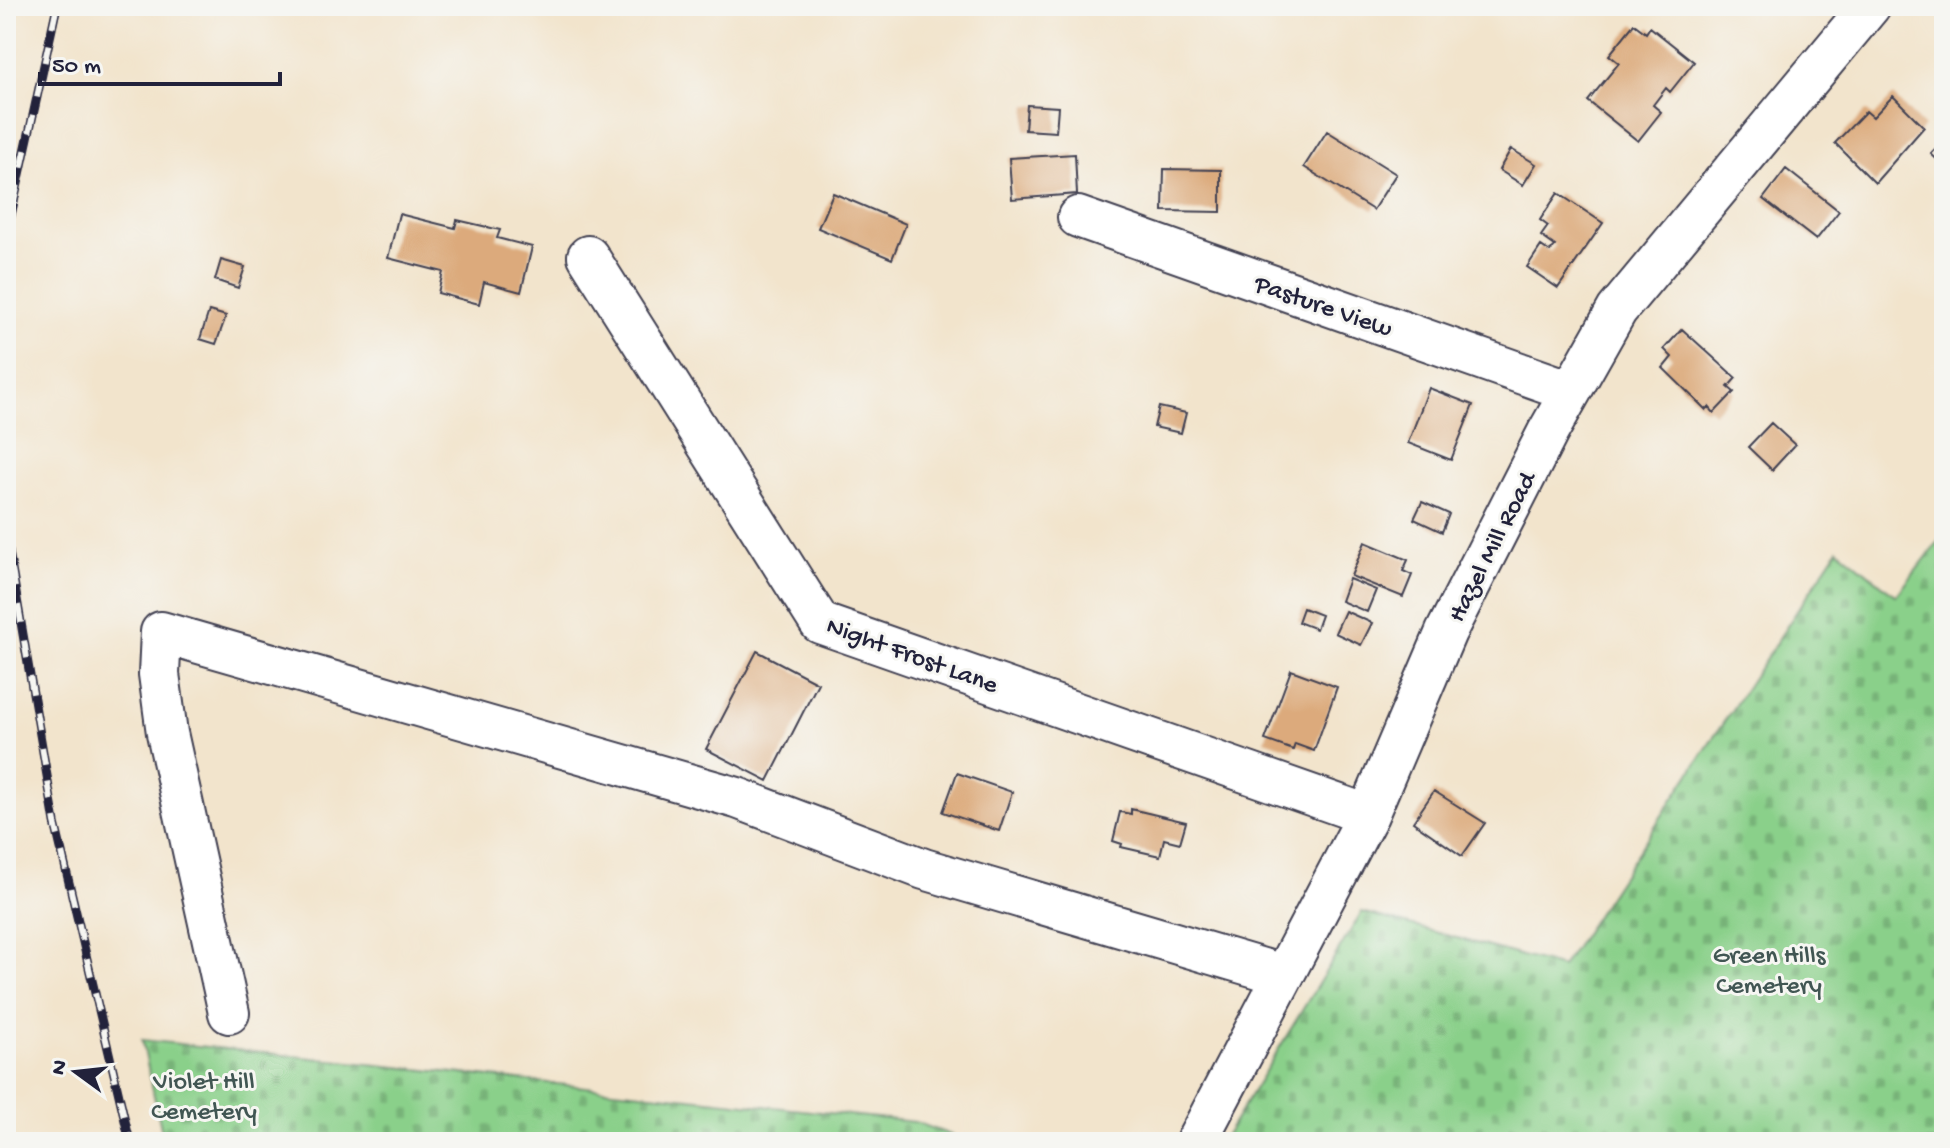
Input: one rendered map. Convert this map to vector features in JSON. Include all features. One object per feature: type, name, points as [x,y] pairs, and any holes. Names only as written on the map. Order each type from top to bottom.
[{"type":"street","name":"Hazel Mill Road","points":[[1196,1142],[1368,815],[1446,632],[1571,391],[1617,310],[1870,6]]},
{"type":"street","name":"Pasture View","points":[[1078,217],[1571,391]]},
{"type":"street","name":"Night Frost Lane","points":[[588,256],[820,623],[1368,815]]},
{"type":"street","points":[[229,1013],[167,733],[159,674],[161,632],[737,798],[924,869],[1283,975]]},
{"type":"green space","name":"Green Hills Cemetery","points":[[1944,535],[1944,1142],[1222,1142],[1362,912],[1562,967],[1838,549],[1896,596]]},
{"type":"green space","name":"Violet Hill Cemetery","points":[[142,1040],[915,1122],[970,1142],[164,1142]]},
{"type":"building","points":[[1634,24],[1646,33],[1650,27],[1694,62],[1670,92],[1666,88],[1653,105],[1661,112],[1638,141],[1588,101],[1619,63],[1609,55]]},
{"type":"building","points":[[1893,96],[1924,127],[1875,183],[1835,143],[1866,111],[1873,117]]},
{"type":"building","points":[[1027,105],[1058,107],[1056,132],[1025,130]]},
{"type":"building","points":[[1327,131],[1396,174],[1373,210],[1304,167]]},
{"type":"building","points":[[1944,141],[1944,166],[1931,154]]},
{"type":"building","points":[[1511,149],[1536,164],[1523,185],[1499,170]]},
{"type":"building","points":[[1075,154],[1077,194],[1012,199],[1009,158]]},
{"type":"building","points":[[1164,169],[1221,170],[1221,212],[1163,211]]},
{"type":"building","points":[[1786,169],[1839,211],[1816,240],[1763,199]]},
{"type":"building","points":[[833,193],[906,224],[892,259],[818,228]]},
{"type":"building","points":[[1558,193],[1603,223],[1558,288],[1527,267],[1541,246],[1550,252],[1555,246],[1541,236],[1548,226],[1540,220]]},
{"type":"building","points":[[399,214],[455,228],[457,220],[500,230],[497,238],[532,247],[521,292],[484,282],[479,304],[438,293],[443,272],[388,258]]},
{"type":"building","points":[[221,260],[245,267],[238,288],[215,280]]},
{"type":"building","points":[[209,311],[226,316],[216,344],[200,339]]},
{"type":"building","points":[[1682,329],[1736,378],[1728,387],[1734,392],[1714,413],[1709,407],[1706,410],[1663,368],[1672,357],[1664,349]]},
{"type":"building","points":[[1429,388],[1473,405],[1451,460],[1408,443]]},
{"type":"building","points":[[1159,407],[1186,413],[1181,433],[1154,427]]},
{"type":"building","points":[[1771,423],[1795,445],[1772,470],[1748,447]]},
{"type":"building","points":[[1422,502],[1449,514],[1442,532],[1414,519]]},
{"type":"building","points":[[1365,542],[1408,560],[1403,571],[1412,575],[1403,597],[1351,576]]},
{"type":"building","points":[[1349,579],[1376,590],[1367,612],[1341,601]]},
{"type":"building","points":[[1303,608],[1321,615],[1316,629],[1298,622]]},
{"type":"building","points":[[1345,611],[1372,623],[1361,645],[1335,633]]},
{"type":"building","points":[[757,651],[818,683],[768,781],[706,749]]},
{"type":"building","points":[[1291,670],[1337,687],[1314,751],[1295,744],[1293,750],[1265,740]]},
{"type":"building","points":[[957,773],[1012,792],[999,831],[943,812]]},
{"type":"building","points":[[1434,791],[1485,823],[1462,856],[1413,822]]},
{"type":"building","points":[[1131,809],[1186,822],[1180,843],[1164,839],[1160,856],[1121,847],[1122,844],[1113,841],[1120,812],[1131,814]]},
{"type":"railway","points":[[6,238],[57,6]]},
{"type":"railway","points":[[6,534],[55,823],[130,1142]]}]
